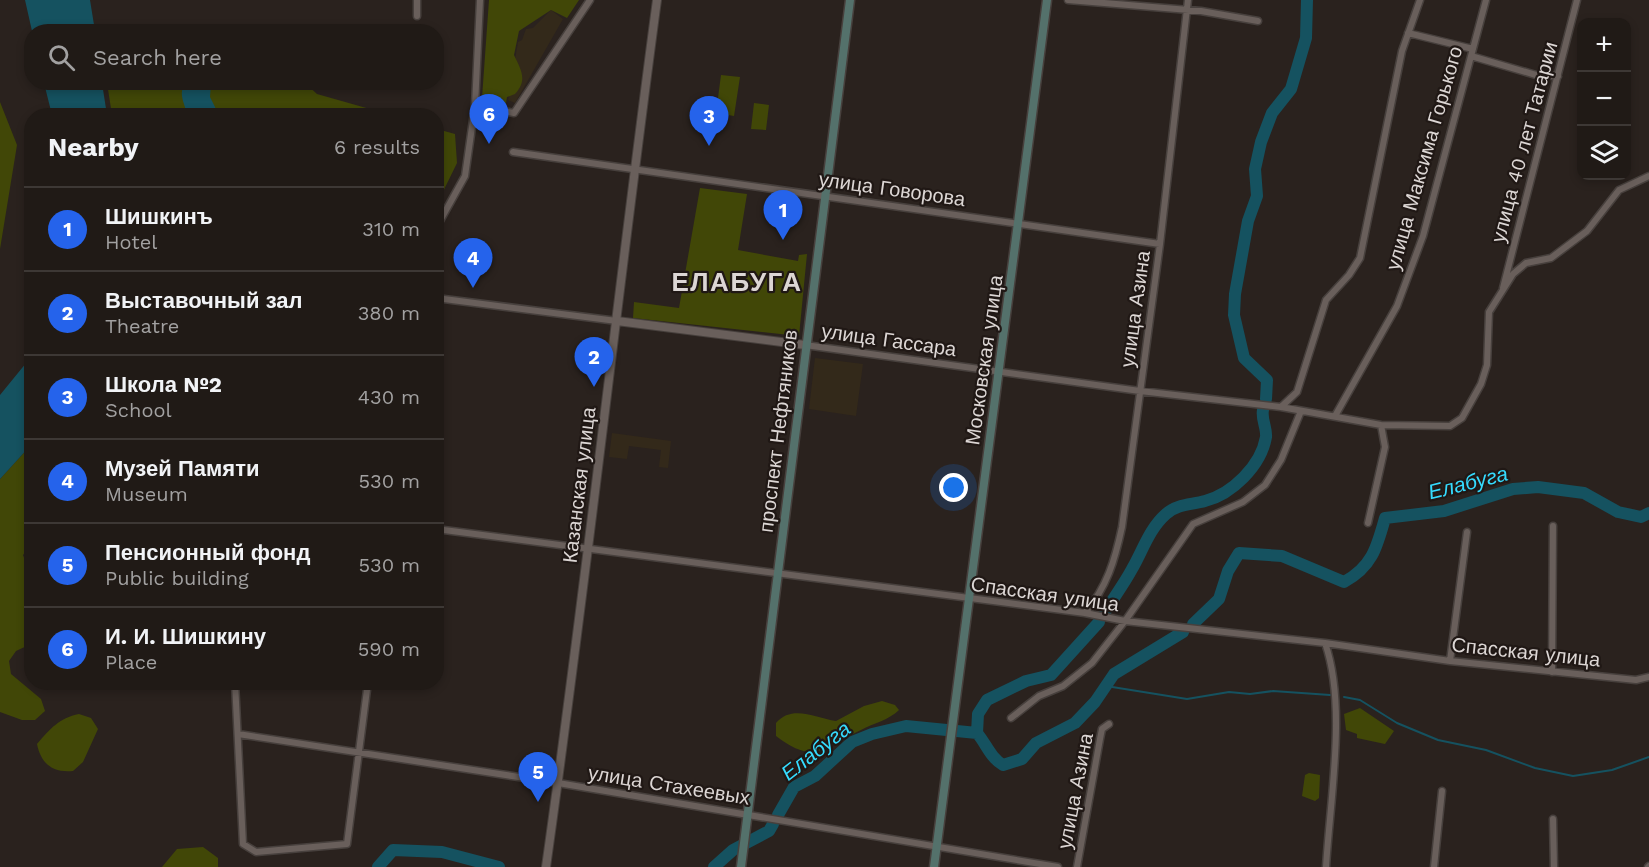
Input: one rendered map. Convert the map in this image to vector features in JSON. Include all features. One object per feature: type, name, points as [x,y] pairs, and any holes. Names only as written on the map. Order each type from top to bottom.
[{"type":"main road","name":"проспект Нефтяников","points":[[741,867],[850,0]]},
{"type":"main road","name":"Московская улица","points":[[934,867],[1047,0]]},
{"type":"street","points":[[417,0],[417,16]]},
{"type":"street","points":[[444,214],[465,176],[475,106],[480,0]]},
{"type":"street","points":[[475,106],[514,113],[590,0]]},
{"type":"street","name":"Казанская улица","points":[[546,867],[617,321],[633,170],[657,0]]},
{"type":"street","points":[[1068,0],[1187,12],[1201,11],[1258,21]]},
{"type":"street","name":"улица Азина","points":[[1085,613],[1097,599],[1116,558],[1160,244],[1188,0]]},
{"type":"street","points":[[1281,406],[1297,392],[1326,300],[1360,258],[1402,51],[1420,0]]},
{"type":"street","name":"улица Максима Горького","points":[[1335,416],[1397,306],[1424,236],[1486,0]]},
{"type":"street","name":"улица 40 лет Татарии","points":[[1503,292],[1505,275],[1519,230],[1577,0]]},
{"type":"street","points":[[1408,33],[1536,75],[1558,76]]},
{"type":"street","name":"улица Говорова","points":[[513,152],[1160,244]]},
{"type":"street","points":[[1503,292],[1513,274],[1526,263],[1551,258],[1587,231],[1619,190],[1649,176]]},
{"type":"street","name":"улица Гассара","points":[[444,299],[1140,391],[1281,406],[1382,424],[1444,427],[1456,424],[1462,418],[1481,384],[1487,365],[1489,312],[1503,292]]},
{"type":"street","points":[[1011,718],[1039,696],[1063,686],[1092,663],[1125,621],[1193,524],[1243,502],[1265,485],[1281,460],[1301,411]]},
{"type":"street","points":[[1368,523],[1385,447],[1382,424]]},
{"type":"street","points":[[1552,672],[1553,525]]},
{"type":"street","name":"Спасская улица","points":[[444,530],[968,600],[1085,613],[1125,621],[1325,643],[1450,661],[1636,680],[1649,677]]},
{"type":"street","points":[[1450,661],[1467,532]]},
{"type":"street","points":[[1325,643],[1333,666],[1336,707],[1326,867]]},
{"type":"street","points":[[235,690],[243,844],[256,852],[347,844],[367,690]]},
{"type":"street","name":"улица Азина","points":[[1077,867],[1102,729],[1109,724]]},
{"type":"street","name":"улица Стахеевых","points":[[238,734],[358,755],[558,783],[1058,867]]},
{"type":"street","points":[[1434,867],[1442,791]]},
{"type":"street","points":[[1553,819],[1554,867]]},
{"type":"shaded area","points":[[551,10],[563,19],[515,103],[508,100],[518,42],[522,40],[526,29],[533,28]]},
{"type":"shaded area","points":[[815,358],[863,364],[856,416],[809,409]]},
{"type":"shaded area","points":[[612,433],[671,441],[668,468],[659,467],[661,450],[629,446],[627,459],[609,457]]},
{"type":"green space","points":[[489,0],[579,0],[567,18],[551,10],[519,31],[514,55],[521,70],[522,79],[519,89],[515,94],[507,97],[506,103],[482,98]]},
{"type":"green space","points":[[721,75],[740,77],[734,116],[716,113]]},
{"type":"green space","points":[[108,90],[313,90],[317,94],[366,108],[111,108]]},
{"type":"green space","points":[[0,102],[17,145],[0,249]]},
{"type":"green space","points":[[754,103],[769,105],[766,130],[751,129]]},
{"type":"green space","points":[[444,131],[455,134],[457,163],[444,190]]},
{"type":"green space","points":[[700,188],[747,194],[738,250],[798,261],[799,255],[807,254],[799,336],[633,318],[634,302],[679,308]]},
{"type":"green space","points":[[24,453],[24,647],[16,651],[9,661],[11,674],[24,685],[24,690],[30,690],[41,699],[45,711],[35,720],[22,720],[0,712],[0,479]]},
{"type":"green space","points":[[882,701],[895,705],[899,710],[886,719],[819,751],[801,750],[776,736],[776,723],[789,714],[804,714],[836,721],[864,706]]},
{"type":"green space","points":[[1360,708],[1394,731],[1385,744],[1357,738],[1357,734],[1346,730],[1344,714]]},
{"type":"green space","points":[[79,714],[91,718],[98,729],[83,762],[73,771],[54,769],[45,762],[37,744],[60,721]]},
{"type":"green space","points":[[1309,773],[1320,775],[1319,798],[1315,801],[1302,796],[1305,775]]},
{"type":"green space","points":[[203,847],[218,858],[218,867],[162,867],[177,849]]},
{"type":"water","points":[[25,0],[90,0],[94,24],[30,24]]},
{"type":"water","points":[[46,90],[103,90],[106,108],[50,108]]},
{"type":"water","points":[[210,90],[210,97],[216,108],[185,108],[182,91]]},
{"type":"water","points":[[24,366],[24,453],[0,479],[0,395]]},
{"type":"waterway","points":[[1266,399],[1267,380],[1244,358],[1234,315],[1235,294],[1248,221],[1257,196],[1255,169],[1261,142],[1272,113],[1291,89],[1306,38],[1307,0]]},
{"type":"waterway","name":"Елабуга","points":[[1105,612],[1129,575],[1151,533],[1166,514],[1179,507],[1205,501],[1225,492],[1252,468],[1266,437],[1263,410]]},
{"type":"waterway","name":"Елабуга","points":[[1193,624],[1219,599],[1228,571],[1239,553],[1282,556],[1344,582],[1367,563],[1376,547],[1385,518],[1444,511],[1513,489],[1538,487],[1584,493],[1618,512],[1641,517],[1649,513]]},
{"type":"waterway","points":[[977,733],[978,714],[987,700],[1026,681],[1051,675],[1099,622]]},
{"type":"waterway","name":"Елабуга","points":[[778,815],[794,787],[815,776],[852,742],[872,734],[906,726],[977,733],[992,755],[1003,765],[1022,759],[1036,743],[1075,723],[1095,702],[1114,674],[1183,632]]},
{"type":"waterway","points":[[1106,686],[1187,699],[1229,692],[1250,694],[1273,691],[1330,695]]},
{"type":"waterway","points":[[1344,697],[1360,700],[1397,723],[1438,740],[1486,750],[1535,768],[1573,776],[1612,770],[1649,757]]},
{"type":"waterway","name":"Елабуга","points":[[714,867],[733,850],[769,831],[773,824]]},
{"type":"waterway","name":"Елабуга","points":[[378,867],[393,850],[442,852],[499,867]]},
{"type":"place","name":"И. И. Шишкину","points":[[489,144]]},
{"type":"place","name":"Школа №2","points":[[709,146]]},
{"type":"place","name":"Шишкинъ","points":[[783,240]]},
{"type":"place","name":"Музей Памяти","points":[[473,288]]},
{"type":"place","name":"Выставочный зал","points":[[594,387]]},
{"type":"place","name":"Пенсионный фонд","points":[[538,802]]},
{"type":"district","name":"ЕЛАБУГА","points":[[737,282]]}]
